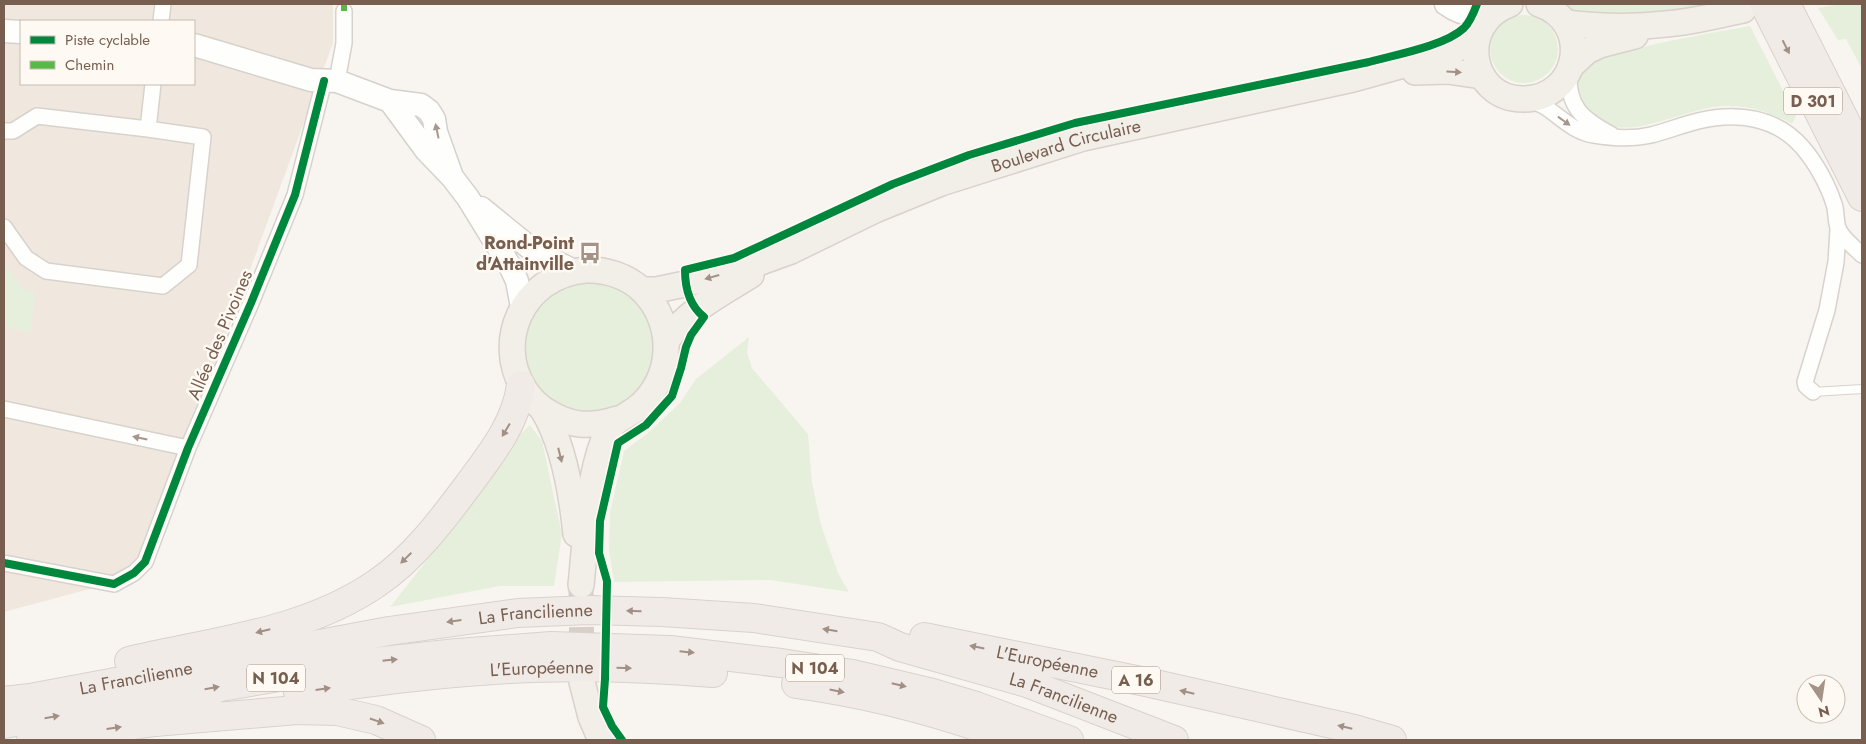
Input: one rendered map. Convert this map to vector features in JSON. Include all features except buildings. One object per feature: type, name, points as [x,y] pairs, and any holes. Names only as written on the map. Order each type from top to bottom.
[{"type":"highway","name":"D 301","points":[[1786,4],[1862,154]]},
{"type":"highway","points":[[1798,4],[1836,70],[1862,110]]},
{"type":"highway","name":"D 301","points":[[1753,7],[1862,197]]},
{"type":"highway","points":[[4,689],[296,622],[335,607],[378,583],[405,560],[436,528],[491,454],[510,424],[521,385]]},
{"type":"highway","name":"La Francilienne","points":[[4,701],[30,698],[389,631],[518,613],[589,610],[680,613],[754,618],[878,637],[900,647],[1027,683],[1174,740]]},
{"type":"highway","name":"L'Européenne","points":[[878,637],[913,634],[1146,682],[1354,729],[1392,740]]},
{"type":"highway","name":"La Francilienne","points":[[4,724],[355,664],[457,653],[551,646],[670,650],[781,663],[853,674],[929,692],[976,706],[1070,740]]},
{"type":"highway","name":"L'Européenne","points":[[155,722],[172,715],[273,696],[416,677],[532,668],[625,668],[735,675],[805,685],[912,708],[1016,740]]},
{"type":"highway","points":[[31,740],[155,722],[297,710],[337,711],[376,720],[421,740]]},
{"type":"main road","points":[[1502,7],[1480,28],[1476,40],[1477,64],[1482,76],[1492,88],[1506,96],[1521,99],[1537,98],[1547,94],[1560,84],[1570,69],[1587,51],[1600,45],[1635,36],[1668,24]]},
{"type":"main road","points":[[1550,9],[1585,26],[1610,27],[1668,24],[1753,7]]},
{"type":"main road","points":[[1550,9],[1571,33],[1574,55],[1570,69]]},
{"type":"main road","name":"Boulevard Circulaire","points":[[667,340],[675,328],[695,310],[791,251],[875,210],[941,183],[1083,138],[1353,79],[1448,54],[1476,40]]},
{"type":"main road","name":"Boulevard Circulaire","points":[[1353,79],[1414,72],[1447,71],[1482,76]]},
{"type":"main road","name":"Boulevard Circulaire","points":[[642,290],[656,290],[695,282],[744,268],[791,251]]},
{"type":"main road","points":[[596,270],[617,274],[636,284],[642,290],[654,304],[663,321],[667,340],[666,357],[661,377],[650,395],[636,409],[617,419],[601,424],[578,424],[560,419],[543,410],[521,385],[515,370],[512,337],[522,306],[536,291],[555,277],[574,271],[596,270]]},
{"type":"main road","points":[[543,410],[556,436],[572,500],[581,585],[591,492],[604,437],[617,419]]},
{"type":"main road","points":[[587,740],[580,709],[582,682],[588,707],[601,740]]},
{"type":"street","points":[[162,20],[163,4]]},
{"type":"street","points":[[1446,4],[1458,12],[1468,15],[1480,15],[1502,7]]},
{"type":"street","name":"Allée des Pivoines","points":[[4,563],[114,584],[134,573],[145,562],[188,448],[251,303],[295,195],[330,81],[344,43],[344,11]]},
{"type":"street","points":[[4,31],[20,32]]},
{"type":"street","points":[[195,45],[311,80],[330,81],[390,101],[421,105],[429,111],[434,119],[440,146],[452,177],[468,198],[511,268],[517,281],[522,306]]},
{"type":"street","points":[[1570,69],[1569,93],[1577,110],[1590,121],[1616,137]]},
{"type":"street","points":[[148,129],[154,85]]},
{"type":"street","points":[[1521,99],[1538,104],[1578,130],[1595,135],[1635,137],[1651,135],[1698,121],[1719,117],[1744,117],[1767,122],[1791,136],[1803,148],[1829,190],[1838,229],[1836,262],[1827,310],[1805,382],[1806,386],[1813,392]]},
{"type":"street","points":[[4,130],[13,131],[37,116],[203,137],[189,265],[163,286],[46,271],[26,258],[4,227]]},
{"type":"street","points":[[468,198],[535,252],[574,271]]},
{"type":"street","points":[[1838,229],[1862,255]]},
{"type":"street","points":[[4,409],[188,448]]},
{"type":"lane","points":[[1813,392],[1862,389]]},
{"type":"shaded area","points":[[4,4],[333,4],[333,43],[138,576],[4,612]]},
{"type":"green space","points":[[1563,4],[1710,5],[1648,16],[1583,14]]},
{"type":"green space","points":[[1841,4],[1862,4],[1862,69],[1846,39],[1838,40],[1818,8]]},
{"type":"green space","points":[[1517,15],[1531,15],[1543,20],[1553,30],[1558,42],[1558,56],[1553,68],[1543,78],[1531,83],[1517,83],[1505,78],[1495,68],[1490,56],[1490,42],[1495,30],[1505,20]]},
{"type":"green space","points":[[1750,26],[1796,116],[1792,124],[1760,110],[1724,106],[1695,111],[1647,125],[1618,127],[1605,124],[1599,120],[1584,106],[1577,95],[1576,87],[1582,69],[1593,58]]},
{"type":"green space","points":[[4,264],[23,289],[35,293],[30,332],[4,327]]},
{"type":"green space","points":[[589,281],[602,282],[614,286],[636,300],[650,322],[654,334],[654,360],[650,372],[636,394],[614,408],[602,412],[589,413],[576,412],[564,408],[542,394],[528,372],[524,360],[523,347],[524,334],[528,322],[542,300],[564,286],[576,282]]},
{"type":"green space","points":[[749,337],[747,352],[752,368],[808,434],[812,482],[821,525],[838,573],[849,592],[770,580],[614,582],[609,550],[610,512],[624,451],[648,433],[680,403],[696,379]]},
{"type":"green space","points":[[530,425],[542,441],[562,534],[554,586],[500,586],[390,607],[484,488],[514,440]]},
{"type":"tunnel","points":[[581,590],[582,667]]},
{"type":"marked path","points":[[344,4],[344,11]]},
{"type":"cycle path","points":[[622,740],[612,726],[603,707],[607,581],[599,553],[600,521],[618,443],[646,425],[672,396],[686,347],[691,335],[704,317],[695,308],[689,296],[685,270],[734,258],[893,184],[969,155],[1075,123],[1369,62],[1432,45],[1445,40],[1464,28],[1477,4]]},
{"type":"cycle path","points":[[4,563],[114,584],[134,573],[145,562],[188,448],[251,303],[295,195],[324,81]]},
{"type":"place","name":"Rond-Point d'Attainville","points":[[590,253]]}]
